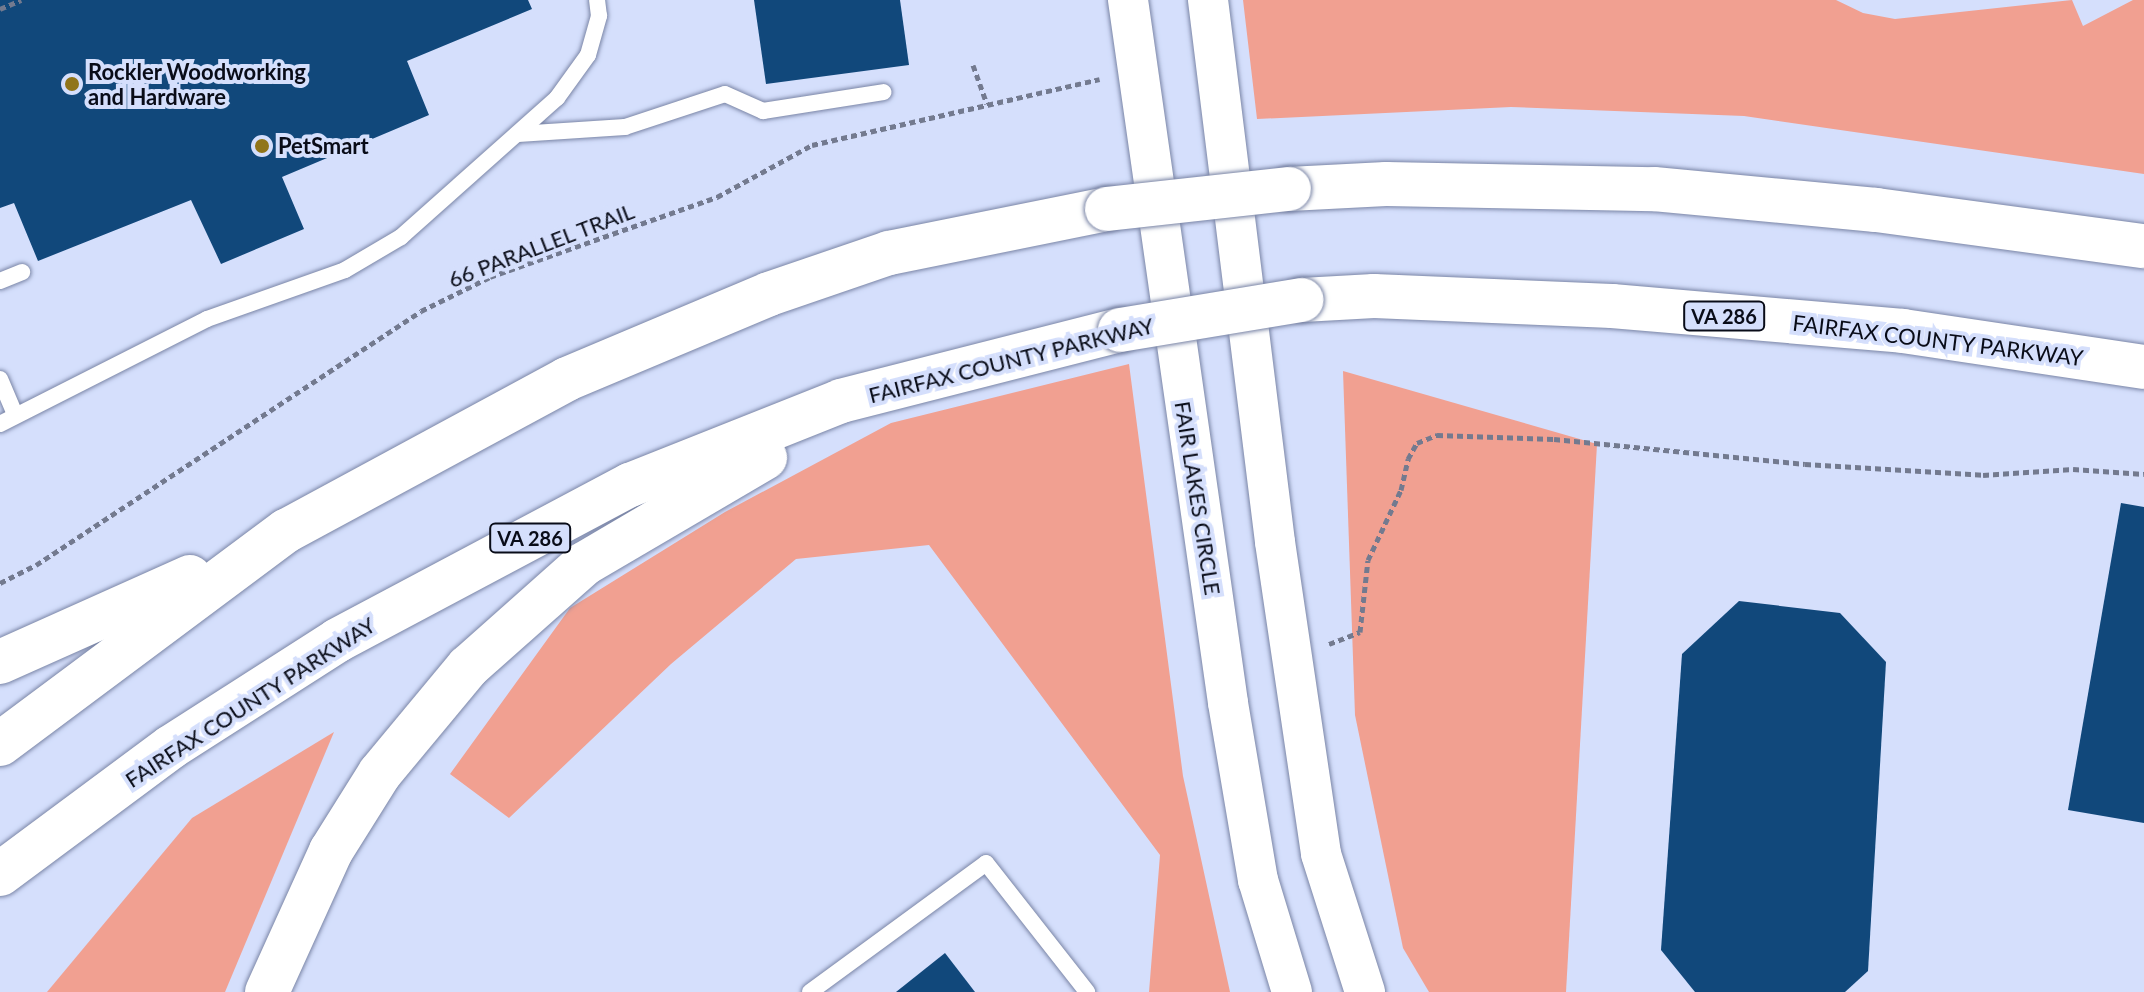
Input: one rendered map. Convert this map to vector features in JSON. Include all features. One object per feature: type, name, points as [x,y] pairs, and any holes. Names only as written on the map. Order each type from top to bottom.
[{"type":"highway","points":[[0,662],[106,618],[286,531],[567,379],[769,294],[889,253],[1107,209],[1289,189],[1386,184],[1654,189],[2130,243]]},
{"type":"highway","name":"FAIRFAX COUNTY PARKWAY","points":[[0,874],[171,747],[338,640],[602,500],[841,401],[940,380],[1120,330],[1302,300],[1374,296],[1612,306],[1903,331],[2144,367]]},
{"type":"highway","points":[[267,992],[331,851],[380,773],[468,667],[526,613],[584,564],[733,473],[940,380]]},
{"type":"highway","points":[[0,744],[286,531]]},
{"type":"street","name":"FAIR LAKES CIRCLE","points":[[1128,0],[1228,703],[1258,880],[1292,992]]},
{"type":"street","points":[[1208,0],[1275,542],[1319,839],[1365,992]]},
{"type":"lane","points":[[0,379],[8,420],[207,319],[345,270],[401,237],[557,98],[588,55],[599,16],[597,0]]},
{"type":"lane","points":[[518,134],[625,127],[725,94],[763,111],[884,92]]},
{"type":"lane","points":[[0,281],[22,272]]},
{"type":"lane","points":[[810,992],[986,863],[1087,992]]},
{"type":"path","points":[[0,9],[21,0]]},
{"type":"path","points":[[973,65],[987,104]]},
{"type":"path","name":"66 PARALLEL TRAIL","points":[[0,583],[36,565],[448,298],[490,277],[717,197],[812,145],[1105,78]]},
{"type":"path","points":[[1328,645],[1360,632],[1368,560],[1401,490],[1408,459],[1417,443],[1437,435],[1554,439],[1953,473],[2073,469],[2144,474]]},
{"type":"shaded area","points":[[1243,0],[1836,0],[1863,13],[1895,19],[2072,0],[2083,26],[2133,0],[2144,0],[2144,174],[1744,116],[1511,107],[1257,119]]},
{"type":"shaded area","points":[[1129,364],[1183,776],[1230,992],[1149,992],[1160,855],[929,545],[796,559],[671,664],[509,818],[450,774],[570,608],[725,512],[891,423]]},
{"type":"shaded area","points":[[1343,371],[1597,444],[1566,992],[1429,992],[1403,948],[1355,715]]},
{"type":"shaded area","points":[[334,732],[225,992],[47,992],[192,818]]},
{"type":"building","points":[[0,0],[528,0],[532,9],[407,61],[429,115],[282,177],[304,229],[221,264],[191,200],[38,261],[14,203],[0,208]]},
{"type":"building","points":[[754,0],[900,0],[909,65],[766,84]]},
{"type":"building","points":[[2121,503],[2144,507],[2144,823],[2068,810]]},
{"type":"building","points":[[1739,601],[1840,613],[1886,662],[1868,971],[1845,992],[1695,992],[1661,950],[1682,654]]},
{"type":"building","points":[[945,953],[975,992],[896,992]]},
{"type":"place","name":"Rockler Woodworking and Hardware","points":[[72,84]]},
{"type":"place","name":"PetSmart","points":[[262,146]]}]
